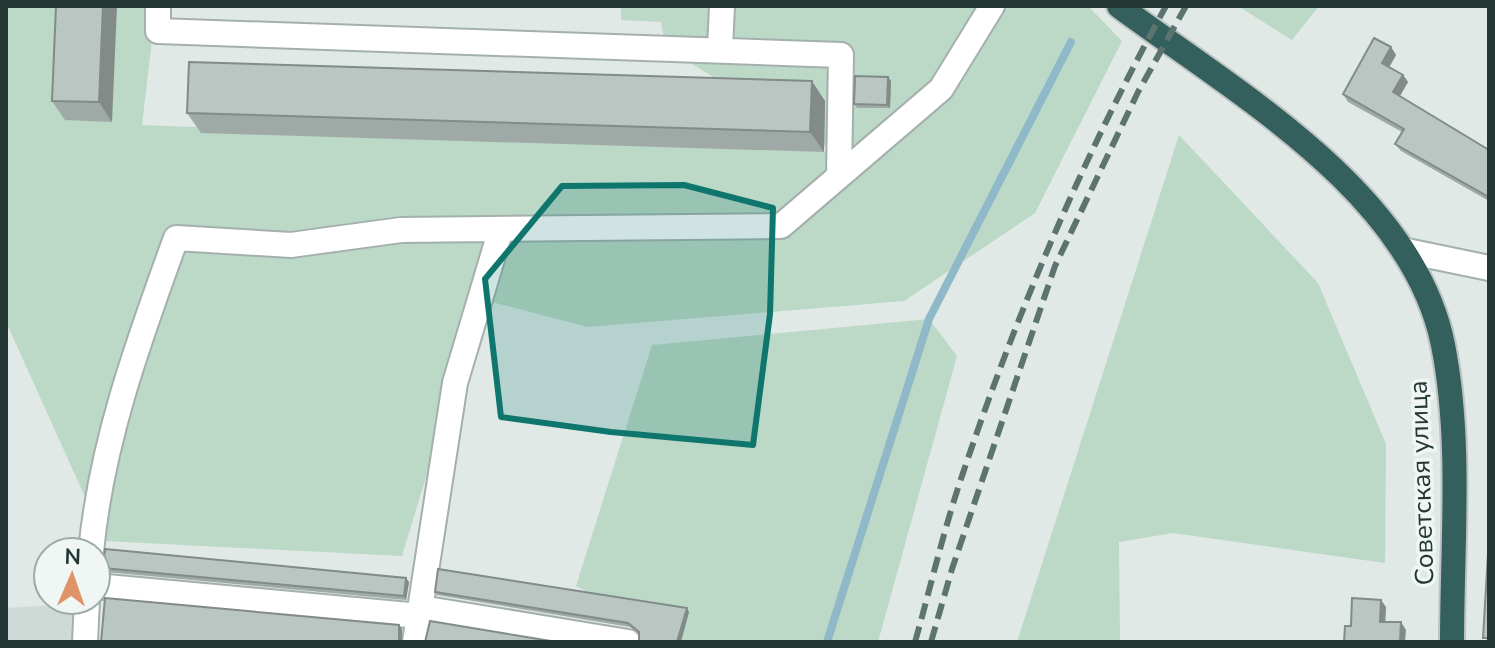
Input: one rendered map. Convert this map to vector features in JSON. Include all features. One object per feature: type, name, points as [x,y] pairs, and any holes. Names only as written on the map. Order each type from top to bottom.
[{"type":"highway","name":"Советская улица","points":[[1119,6],[1318,154],[1407,251],[1443,343],[1452,419],[1452,642]]},
{"type":"street","points":[[158,6],[158,31],[841,55],[839,176]]},
{"type":"street","points":[[720,49],[722,6]]},
{"type":"street","points":[[93,536],[103,467],[144,327],[176,238],[291,245],[401,230],[781,226],[941,89],[992,6]]},
{"type":"street","points":[[415,642],[455,383],[501,229]]},
{"type":"street","points":[[1407,251],[1489,268]]},
{"type":"street","points":[[112,587],[420,612],[628,642]]},
{"type":"street","points":[[85,642],[86,616]]},
{"type":"highlighted area","points":[[684,185],[773,208],[770,314],[753,445],[611,432],[501,417],[485,279],[562,186]]},
{"type":"shaded area","points":[[32,606],[32,616],[74,616],[75,642],[6,642],[6,608]]},
{"type":"green space","points":[[6,6],[156,6],[142,125],[835,152],[666,48],[661,22],[621,20],[621,6],[1088,6],[1122,41],[1035,213],[904,301],[588,327],[480,299],[402,556],[112,541],[112,536],[103,536],[6,322]]},
{"type":"green space","points":[[1238,6],[1319,6],[1292,40]]},
{"type":"green space","points":[[1179,135],[1318,283],[1386,444],[1385,563],[1173,533],[1119,542],[1120,642],[1017,642]]},
{"type":"green space","points":[[929,319],[957,356],[878,642],[686,642],[576,586],[652,345]]},
{"type":"building","points":[[56,6],[103,6],[99,102],[52,101]]},
{"type":"building","points":[[1374,38],[1391,47],[1382,63],[1403,75],[1393,92],[1489,150],[1489,197],[1395,144],[1404,129],[1343,94]]},
{"type":"building","points":[[189,62],[812,81],[810,132],[187,113]]},
{"type":"building","points":[[855,76],[888,77],[887,105],[854,104]]},
{"type":"building","points":[[1489,536],[1489,638],[1483,638]]},
{"type":"building","points":[[112,550],[406,578],[404,596],[112,569]]},
{"type":"building","points":[[438,569],[687,608],[677,642],[639,642],[639,632],[628,623],[435,592]]},
{"type":"building","points":[[1352,598],[1381,600],[1380,622],[1401,622],[1400,642],[1344,642],[1345,626],[1351,626]]},
{"type":"building","points":[[112,599],[399,625],[399,642],[101,642],[103,616],[112,616]]},
{"type":"building","points":[[430,621],[557,642],[425,642]]},
{"type":"waterway","points":[[827,642],[929,319],[1071,42]]},
{"type":"railway","points":[[915,642],[956,494],[1029,294],[1107,119],[1166,6]]},
{"type":"railway","points":[[931,642],[952,569],[1055,266],[1138,92],[1186,6]]}]
